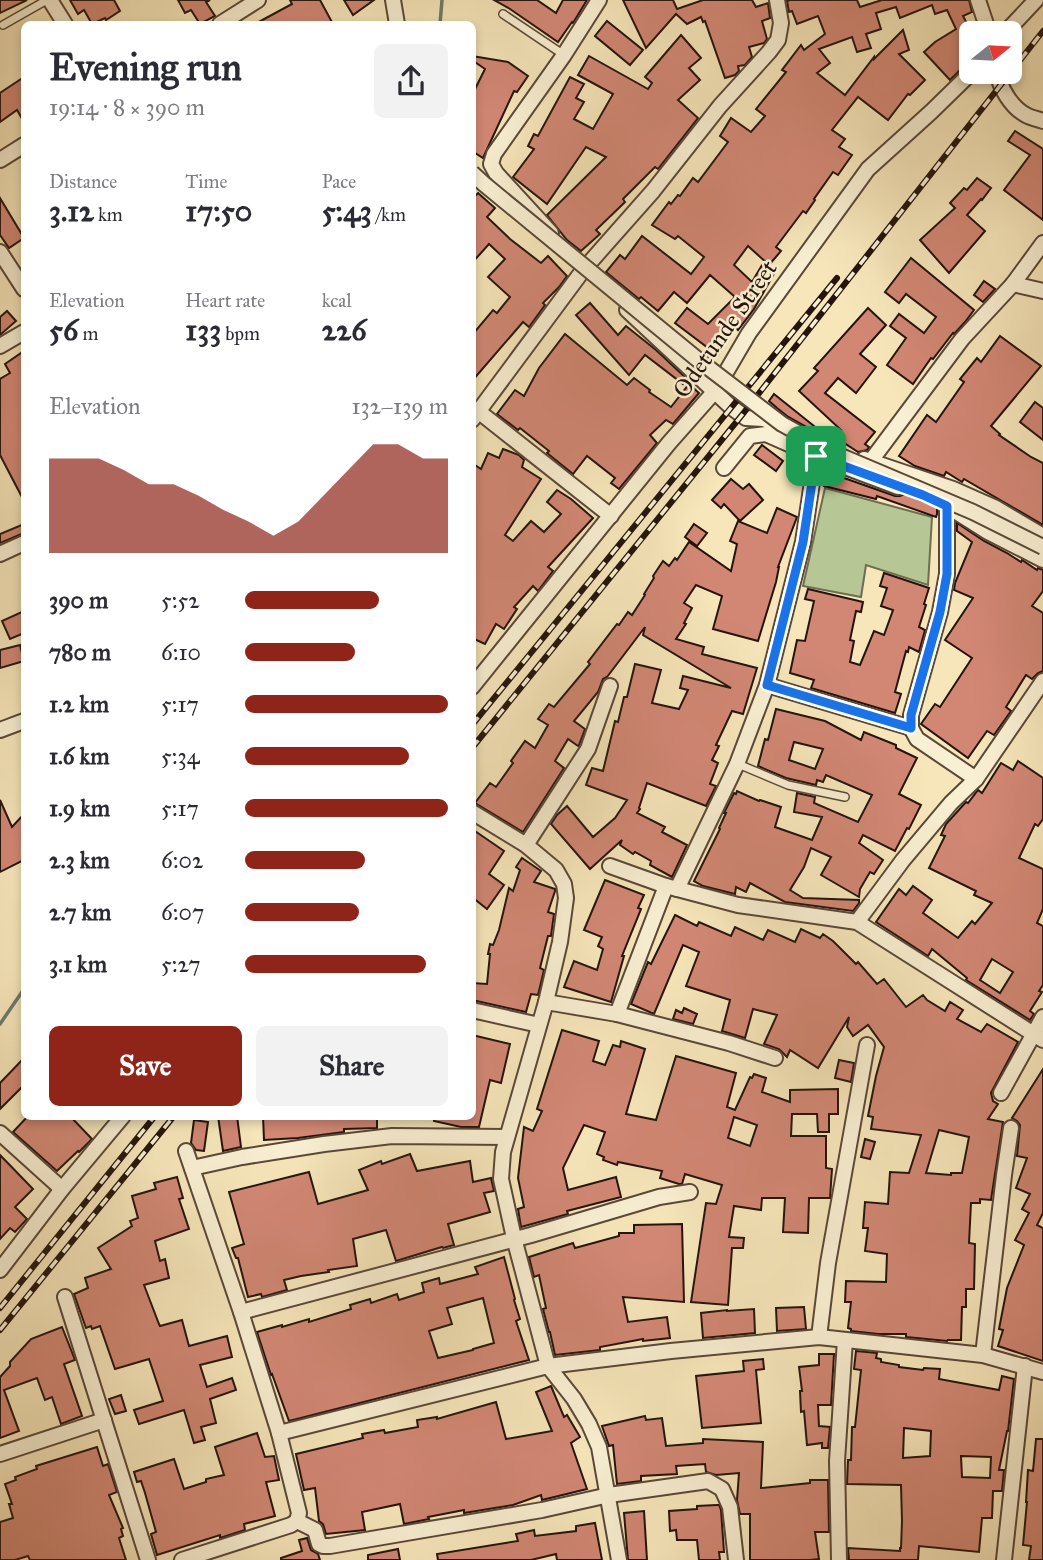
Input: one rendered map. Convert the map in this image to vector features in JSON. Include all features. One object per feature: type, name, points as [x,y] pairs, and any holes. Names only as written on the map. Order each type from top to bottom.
[{"type":"street","points":[[49,0],[63,21]]},
{"type":"street","points":[[225,21],[258,0]]},
{"type":"street","points":[[393,0],[396,21]]},
{"type":"street","points":[[599,0],[494,154],[491,164],[495,173],[584,269],[746,418],[763,419],[870,462],[953,489],[996,508],[1043,536]]},
{"type":"street","points":[[476,414],[584,269],[653,191],[720,106],[778,40],[781,23],[777,0]]},
{"type":"street","points":[[978,0],[985,21]]},
{"type":"street","points":[[1017,21],[1036,0]]},
{"type":"street","name":"Odetunde Street","points":[[476,682],[669,443],[715,391],[749,333],[868,169],[960,84]]},
{"type":"street","points":[[1000,84],[1024,115],[1043,121]]},
{"type":"street","points":[[0,160],[21,147]]},
{"type":"street","points":[[476,177],[697,359],[782,424],[836,454],[973,512],[1043,547]]},
{"type":"street","points":[[870,462],[962,339],[1013,284],[1043,243]]},
{"type":"street","points":[[0,252],[21,284]]},
{"type":"street","points":[[1013,284],[1043,291]]},
{"type":"street","points":[[0,346],[21,334]]},
{"type":"street","points":[[476,416],[611,516]]},
{"type":"street","points":[[724,468],[750,436],[766,434],[816,456],[923,495],[1043,560]]},
{"type":"street","points":[[617,1014],[672,887],[737,764],[767,685],[803,542],[816,456]]},
{"type":"street","points":[[947,506],[947,574],[940,612],[911,715],[911,728],[917,739],[976,779]]},
{"type":"street","points":[[0,554],[21,544]]},
{"type":"street","points":[[857,922],[903,860],[951,803],[976,779],[1043,681]]},
{"type":"street","points":[[767,685],[911,728]]},
{"type":"street","points":[[526,845],[588,749],[610,686]]},
{"type":"street","points":[[0,730],[21,722]]},
{"type":"street","points":[[476,814],[526,845],[556,870],[564,884],[566,898],[560,942],[546,1002],[503,1153],[501,1179],[548,1366],[574,1398],[598,1447],[619,1560]]},
{"type":"street","points":[[610,866],[738,905],[857,922],[1038,1037]]},
{"type":"street","points":[[546,1002],[617,1014],[729,1043],[775,1058]]},
{"type":"street","points":[[476,1011],[539,1025]]},
{"type":"street","points":[[1001,1093],[1038,1037],[1043,1017]]},
{"type":"street","points":[[819,1337],[828,1263],[867,1045]]},
{"type":"street","points":[[0,1270],[120,1120]]},
{"type":"street","points":[[984,1355],[1011,1128]]},
{"type":"street","points":[[0,1133],[62,1189]]},
{"type":"street","points":[[192,1168],[270,1152],[392,1136],[507,1138]]},
{"type":"street","points":[[182,1560],[291,1525],[297,1521],[299,1513],[279,1433],[186,1151]]},
{"type":"street","points":[[241,1312],[531,1235],[659,1197],[690,1192]]},
{"type":"street","points":[[65,1297],[148,1560]]},
{"type":"street","points":[[279,1433],[548,1366],[819,1337],[984,1355],[1043,1372]]},
{"type":"street","points":[[839,1560],[837,1461],[845,1340]]},
{"type":"street","points":[[1004,1560],[1025,1366]]},
{"type":"street","points":[[0,1454],[104,1420]]},
{"type":"street","points":[[297,1521],[315,1530],[319,1544],[330,1546],[542,1510],[609,1495],[708,1481],[722,1489],[730,1507],[736,1560]]},
{"type":"lane","points":[[3,25],[49,0]]},
{"type":"lane","points":[[503,14],[564,55]]},
{"type":"lane","points":[[737,764],[788,785],[845,797]]},
{"type":"green space","points":[[825,488],[932,517],[928,585],[866,565],[861,597],[803,586]]},
{"type":"building","points":[[0,0],[27,0],[0,13]]},
{"type":"building","points":[[70,0],[114,0],[120,11],[106,20],[105,18],[98,21],[90,21],[84,10],[78,14]]},
{"type":"building","points":[[178,0],[210,0],[206,2],[215,16],[206,21],[198,21],[191,10],[185,13]]},
{"type":"building","points":[[290,0],[320,0],[331,21],[261,21],[292,4]]},
{"type":"building","points":[[344,0],[374,0],[353,15]]},
{"type":"building","points":[[494,0],[537,0],[556,13],[563,0],[587,0],[558,42]]},
{"type":"building","points":[[623,0],[673,0],[677,9],[703,0],[752,0],[756,7],[768,3],[770,18],[762,21],[767,39],[764,43],[749,47],[752,57],[745,65],[738,66],[739,71],[735,75],[725,78],[705,21],[703,22],[701,17],[687,24],[676,14],[646,48]]},
{"type":"building","points":[[857,0],[860,7],[882,0],[969,0],[972,12],[963,16],[966,21],[959,21],[959,71],[950,80],[924,52],[956,29],[947,10],[935,14],[932,5],[900,18],[896,7],[876,13],[881,29],[866,34],[871,48],[857,52],[852,37],[819,49],[830,63],[817,73],[845,95],[874,57],[903,30],[909,50],[899,54],[925,80],[908,94],[888,120],[858,97],[832,130],[845,139],[839,147],[852,155],[838,175],[833,172],[806,213],[803,211],[776,247],[781,251],[769,265],[748,246],[734,265],[752,282],[762,265],[775,272],[754,309],[738,330],[734,327],[717,357],[706,351],[708,348],[675,323],[687,308],[708,324],[735,297],[710,275],[687,303],[674,292],[658,311],[606,272],[620,255],[625,259],[642,236],[691,274],[704,257],[678,236],[675,239],[652,225],[669,202],[671,204],[680,196],[693,178],[698,182],[728,142],[720,136],[731,118],[751,132],[765,116],[756,109],[786,72],[782,70],[801,45],[804,50],[825,34],[818,16],[797,24],[792,11],[789,12],[787,1]]},
{"type":"building","points":[[607,21],[643,50],[630,65],[595,36]]},
{"type":"building","points":[[681,35],[701,58],[689,68],[700,80],[678,100],[698,118],[658,169],[655,167],[623,199],[625,202],[596,230],[600,234],[581,251],[567,240],[547,215],[606,157],[586,147],[547,204],[513,177],[534,149],[528,146],[534,134],[538,136],[570,77],[584,84],[576,98],[584,102],[574,119],[593,129],[613,94],[578,75],[589,56],[648,89],[652,83],[645,77]]},
{"type":"building","points":[[476,57],[508,62],[528,76],[517,92],[514,91],[483,158],[476,154],[476,87],[485,69],[476,63]]},
{"type":"building","points":[[21,79],[21,117],[17,110],[0,122],[0,93]]},
{"type":"building","points":[[1015,131],[1043,149],[1043,220],[1004,190],[1030,155],[1008,141]]},
{"type":"building","points":[[977,178],[991,188],[967,215],[985,231],[949,273],[920,240],[955,208],[950,203]]},
{"type":"building","points":[[478,193],[495,208],[487,217],[510,239],[541,263],[548,256],[567,276],[543,303],[545,305],[529,327],[523,322],[476,376],[476,330],[493,310],[497,313],[510,297],[488,277],[505,259],[489,244],[476,259]]},
{"type":"building","points":[[0,198],[21,233],[21,240],[9,248],[0,235]]},
{"type":"building","points":[[911,258],[974,310],[933,359],[931,358],[913,384],[887,365],[906,338],[890,326],[899,314],[924,333],[936,317],[906,294],[899,303],[885,292]]},
{"type":"building","points":[[984,281],[995,289],[983,302],[974,295]]},
{"type":"building","points":[[590,303],[618,335],[626,326],[656,350],[687,379],[683,384],[645,355],[629,375],[576,315]]},
{"type":"building","points":[[868,308],[886,325],[860,354],[876,367],[856,393],[838,378],[825,393],[875,432],[865,444],[869,447],[867,450],[858,452],[835,437],[841,430],[799,391],[818,371],[814,368]]},
{"type":"building","points":[[7,311],[16,321],[0,335],[0,317]]},
{"type":"building","points":[[565,334],[627,385],[634,378],[671,407],[689,384],[699,393],[673,424],[666,420],[650,435],[657,443],[619,489],[611,483],[615,478],[587,456],[573,474],[520,428],[518,430],[497,414],[515,390],[524,396],[539,368]]},
{"type":"building","points":[[1000,336],[1041,366],[991,426],[999,435],[1043,463],[1043,525],[964,479],[962,482],[946,472],[944,476],[915,466],[899,456],[927,415],[936,422],[964,382],[960,379],[977,358],[981,362]]},
{"type":"building","points":[[21,353],[21,495],[0,455],[0,379],[10,373],[5,364]]},
{"type":"building","points":[[774,394],[829,438],[787,416],[769,401]]},
{"type":"building","points":[[1035,402],[1043,408],[1043,440],[1020,422]]},
{"type":"building","points":[[762,445],[783,461],[776,471],[754,455]]},
{"type":"building","points":[[503,449],[519,455],[524,460],[522,467],[541,479],[505,535],[513,541],[531,521],[544,532],[561,514],[547,502],[557,490],[593,518],[548,567],[553,571],[538,591],[533,586],[514,607],[517,609],[504,629],[496,624],[485,644],[476,640],[476,466],[481,469],[488,453],[499,458]]},
{"type":"building","points":[[827,472],[895,496],[905,494],[937,507],[936,517],[877,496],[876,499],[824,486]]},
{"type":"building","points":[[731,479],[743,489],[749,484],[763,500],[740,521],[724,504],[721,508],[712,500]]},
{"type":"building","points":[[777,508],[797,517],[778,567],[758,641],[713,629],[722,596],[696,585],[684,603],[692,608],[676,639],[704,647],[702,654],[757,668],[743,714],[732,711],[716,745],[719,746],[712,760],[718,763],[710,784],[716,786],[706,806],[647,783],[637,813],[665,827],[662,832],[687,845],[672,877],[650,865],[651,861],[620,845],[622,840],[590,869],[551,824],[567,806],[593,837],[615,818],[627,800],[586,785],[592,768],[603,771],[615,721],[618,722],[624,697],[627,697],[635,664],[661,670],[652,703],[679,709],[688,690],[680,688],[683,676],[731,688],[643,635],[645,627],[603,679],[598,692],[574,721],[585,729],[579,745],[568,739],[555,761],[564,768],[523,832],[476,804],[490,783],[496,787],[525,741],[535,748],[548,725],[538,719],[549,704],[554,707],[590,664],[588,662],[617,624],[619,625],[628,612],[632,615],[663,561],[669,566],[675,558],[677,560],[689,542],[731,571],[737,544],[730,541],[738,521],[767,533]]},
{"type":"building","points":[[957,523],[1021,562],[1022,560],[1037,570],[1043,570],[1043,591],[1032,606],[1043,613],[1043,671],[1032,679],[1026,675],[1006,707],[1011,711],[994,735],[987,731],[968,758],[921,724],[935,704],[940,707],[972,658],[945,640],[973,598],[954,590],[972,542],[957,531]]},
{"type":"building","points":[[694,524],[707,533],[697,546],[685,537]]},
{"type":"building","points":[[21,525],[21,534],[0,543],[0,534]]},
{"type":"building","points":[[884,573],[929,588],[919,627],[925,630],[919,652],[909,647],[908,652],[906,651],[895,692],[901,694],[895,713],[811,688],[814,680],[790,673],[797,640],[805,641],[814,601],[805,599],[808,589],[863,602],[861,612],[856,611],[850,640],[854,641],[850,662],[860,665],[874,631],[884,635],[893,610],[881,606],[887,588],[880,586]]},
{"type":"building","points":[[21,612],[21,634],[10,639],[2,621]]},
{"type":"building","points":[[20,645],[21,662],[0,668],[0,650]]},
{"type":"building","points":[[776,709],[825,721],[861,740],[864,732],[896,745],[896,748],[917,758],[899,794],[921,805],[895,851],[863,835],[859,843],[883,860],[874,874],[870,872],[860,889],[859,897],[821,875],[831,857],[811,848],[804,867],[790,890],[803,898],[859,900],[853,911],[785,902],[750,883],[746,892],[736,887],[735,894],[694,881],[720,829],[724,813],[737,791],[781,807],[775,827],[812,840],[822,817],[794,812],[797,793],[815,797],[814,803],[858,822],[872,795],[826,775],[823,782],[817,780],[816,785],[786,778],[758,766],[765,739],[768,740]],"holes":[[[794,742],[823,749],[815,769],[789,760]]]},
{"type":"building","points":[[1018,761],[1043,778],[1043,819],[1038,826],[1035,824],[1019,858],[1043,869],[1043,909],[1037,923],[1043,926],[1043,985],[1039,991],[1042,992],[1030,1011],[1034,1014],[1030,1020],[966,980],[967,978],[932,949],[928,956],[876,922],[899,889],[906,895],[913,886],[932,900],[923,913],[958,938],[972,921],[975,924],[992,903],[974,895],[976,891],[929,868],[945,836],[941,835],[946,824],[978,790],[982,793],[1001,763],[1013,770]],"holes":[[[992,959],[1013,972],[1000,993],[980,980]]]},
{"type":"building","points":[[0,800],[12,827],[21,817],[21,862],[0,872]]},
{"type":"building","points":[[476,832],[504,851],[489,874],[504,885],[487,909],[476,900]]},
{"type":"building","points":[[522,858],[541,871],[534,882],[555,889],[548,912],[554,914],[551,936],[548,936],[540,968],[544,970],[538,995],[531,994],[526,1012],[476,1001],[476,983],[487,984],[490,944],[493,945],[499,930],[509,888],[513,891],[520,870],[516,867]]},
{"type":"building","points":[[605,880],[644,895],[622,956],[611,1002],[564,987],[574,961],[597,970],[603,949],[598,946],[602,937],[584,930]]},
{"type":"building","points":[[675,915],[697,926],[699,922],[731,936],[735,927],[763,940],[768,930],[795,942],[801,929],[820,938],[823,934],[833,941],[856,964],[858,962],[877,984],[884,979],[906,1007],[923,995],[945,1011],[950,1002],[963,1010],[957,1019],[981,1032],[987,1024],[1018,1042],[991,1093],[993,1101],[998,1104],[988,1119],[1003,1122],[991,1200],[980,1199],[980,1203],[971,1203],[969,1243],[975,1244],[974,1289],[966,1289],[966,1307],[962,1307],[961,1340],[906,1337],[906,1334],[878,1334],[851,1331],[848,1328],[851,1302],[845,1302],[846,1281],[886,1282],[887,1254],[865,1251],[868,1228],[863,1228],[865,1202],[888,1204],[890,1172],[909,1173],[921,1135],[871,1129],[873,1117],[868,1116],[884,1047],[868,1025],[853,1036],[847,1027],[849,1017],[818,1068],[790,1050],[787,1057],[779,1049],[764,1044],[777,1015],[753,1009],[745,1038],[722,1031],[730,1000],[686,986],[699,952],[683,945],[654,1014],[631,1004],[648,962],[651,964]],"holes":[[[939,1130],[969,1137],[962,1173],[926,1173]]]},
{"type":"building","points":[[684,1008],[697,1014],[693,1024],[673,1019],[676,1010],[682,1013]]},
{"type":"building","points":[[562,1030],[599,1041],[593,1061],[605,1065],[613,1045],[620,1047],[621,1041],[645,1049],[626,1114],[656,1120],[676,1056],[736,1073],[727,1107],[735,1110],[750,1077],[754,1074],[766,1078],[762,1092],[790,1102],[790,1090],[838,1089],[838,1114],[829,1114],[829,1132],[818,1132],[817,1114],[792,1114],[791,1136],[826,1136],[826,1168],[832,1169],[830,1198],[809,1198],[808,1233],[783,1232],[785,1198],[762,1198],[761,1210],[734,1206],[729,1237],[744,1238],[743,1248],[732,1248],[728,1305],[691,1302],[706,1203],[716,1204],[722,1185],[685,1174],[682,1184],[679,1184],[660,1178],[662,1171],[618,1162],[617,1165],[603,1160],[604,1157],[597,1154],[605,1132],[584,1125],[563,1168],[568,1190],[616,1177],[621,1197],[567,1211],[568,1214],[521,1227],[518,1209],[524,1207],[518,1178],[524,1127],[533,1131],[542,1111],[537,1109]],"holes":[[[734,1117],[757,1125],[750,1146],[728,1138]]]},
{"type":"building","points":[[476,1036],[510,1044],[501,1083],[490,1080],[479,1127],[461,1127],[434,1121],[476,1120]]},
{"type":"building","points":[[839,1060],[854,1063],[851,1082],[835,1078]]},
{"type":"building","points":[[21,1061],[21,1088],[0,1109],[0,1083]]},
{"type":"building","points":[[1043,1069],[1043,1213],[1037,1225],[1043,1228],[1043,1361],[998,1346],[1003,1330],[999,1329],[1007,1288],[1024,1245],[1015,1240],[1029,1213],[1022,1209],[1030,1194],[1016,1188],[1027,1158],[1017,1156],[1020,1125],[1012,1118]]},
{"type":"building","points":[[24,1120],[74,1120],[92,1139],[57,1171],[13,1132]]},
{"type":"building","points":[[194,1120],[208,1122],[204,1151],[196,1150],[191,1143]]},
{"type":"building","points":[[219,1120],[238,1120],[241,1147],[223,1151]]},
{"type":"building","points":[[263,1120],[377,1120],[377,1128],[344,1129],[344,1132],[264,1140]]},
{"type":"building","points":[[865,1139],[875,1142],[870,1159],[861,1157]]},
{"type":"building","points":[[410,1154],[417,1171],[470,1161],[473,1182],[491,1178],[494,1191],[484,1193],[490,1212],[448,1224],[454,1245],[396,1261],[386,1230],[353,1239],[357,1266],[284,1280],[287,1290],[262,1297],[261,1294],[248,1297],[238,1258],[232,1248],[244,1244],[229,1192],[309,1172],[318,1204],[368,1190],[359,1170]]},
{"type":"building","points":[[0,1155],[33,1189],[15,1207],[27,1219],[15,1232],[10,1228],[0,1239]]},
{"type":"building","points":[[177,1177],[183,1198],[179,1199],[189,1229],[155,1241],[160,1261],[165,1259],[169,1278],[144,1285],[160,1326],[182,1320],[189,1346],[227,1336],[232,1357],[200,1365],[207,1387],[232,1378],[236,1390],[210,1399],[216,1423],[201,1427],[205,1440],[194,1443],[184,1410],[139,1424],[134,1410],[163,1401],[149,1359],[115,1369],[100,1326],[86,1328],[74,1294],[88,1288],[85,1278],[111,1269],[98,1248],[132,1226],[130,1221],[138,1218],[132,1196],[156,1189],[154,1183]]},
{"type":"building","points":[[682,1224],[684,1302],[623,1297],[628,1322],[667,1317],[670,1338],[643,1339],[600,1347],[600,1350],[555,1355],[543,1309],[546,1308],[539,1275],[534,1277],[529,1257],[573,1243],[575,1248],[619,1236],[619,1233],[634,1233],[634,1225]]},
{"type":"building","points":[[504,1257],[520,1319],[516,1321],[529,1360],[289,1421],[257,1332],[309,1319],[309,1322],[351,1309],[350,1305],[370,1299],[371,1303],[397,1294],[399,1300],[424,1292],[422,1283],[439,1278],[440,1284],[478,1274],[475,1267]],"holes":[[[483,1298],[494,1343],[438,1358],[429,1331],[452,1324],[447,1308]]]},
{"type":"building","points":[[804,1307],[806,1329],[777,1331],[776,1308]]},
{"type":"building","points":[[754,1309],[755,1333],[703,1338],[701,1313]]},
{"type":"building","points":[[62,1327],[75,1360],[64,1364],[82,1416],[61,1424],[52,1397],[45,1400],[37,1378],[4,1390],[19,1431],[0,1438],[0,1377],[31,1339]]},
{"type":"building","points":[[856,1351],[877,1353],[876,1358],[881,1359],[881,1362],[899,1367],[940,1369],[939,1379],[999,1390],[1002,1376],[1014,1379],[1008,1431],[999,1470],[1004,1470],[1002,1491],[993,1491],[992,1518],[982,1518],[979,1552],[919,1546],[918,1560],[849,1560],[848,1548],[900,1551],[902,1521],[901,1485],[847,1484],[861,1370],[854,1369]],"holes":[[[904,1428],[931,1431],[930,1456],[903,1458]],[[961,1456],[991,1457],[990,1478],[962,1477]]]},
{"type":"building","points":[[819,1354],[834,1354],[831,1405],[818,1405],[819,1426],[830,1427],[828,1448],[822,1448],[822,1443],[807,1445],[804,1411],[801,1412],[799,1367],[819,1365]]},
{"type":"building","points":[[763,1359],[764,1369],[756,1370],[761,1423],[702,1428],[696,1376],[744,1371],[743,1361]]},
{"type":"building","points":[[551,1386],[564,1417],[567,1415],[580,1437],[571,1443],[587,1489],[542,1500],[541,1495],[513,1505],[464,1513],[464,1510],[404,1524],[400,1504],[362,1512],[365,1530],[326,1534],[319,1521],[315,1488],[304,1490],[296,1454],[363,1438],[362,1434],[418,1427],[417,1420],[437,1419],[496,1402],[506,1439],[552,1431],[536,1392]]},
{"type":"building","points":[[121,1395],[126,1411],[115,1414],[109,1399]]},
{"type":"building","points":[[645,1416],[646,1420],[662,1418],[666,1446],[703,1443],[703,1439],[763,1442],[761,1488],[810,1483],[810,1480],[828,1480],[829,1532],[815,1532],[819,1559],[750,1560],[750,1514],[740,1514],[737,1500],[739,1473],[716,1475],[706,1472],[705,1464],[676,1466],[677,1474],[641,1476],[641,1481],[617,1484],[613,1445],[609,1446],[602,1426]]},
{"type":"building","points":[[257,1433],[265,1457],[274,1456],[279,1480],[266,1482],[275,1516],[244,1524],[245,1530],[157,1555],[151,1534],[156,1532],[141,1481],[137,1482],[134,1472],[174,1459],[184,1489],[206,1482],[206,1479],[224,1475],[215,1447]]},
{"type":"building","points":[[1036,1439],[1043,1439],[1043,1560],[1029,1560],[1031,1546],[1023,1545],[1028,1470],[1033,1471]]},
{"type":"building","points":[[97,1447],[103,1466],[108,1464],[117,1492],[109,1495],[123,1528],[123,1536],[119,1538],[126,1560],[30,1560],[28,1556],[15,1560],[0,1560],[0,1522],[13,1518],[9,1504],[12,1504],[5,1484],[37,1469],[36,1466]]},
{"type":"building","points":[[719,1505],[724,1552],[719,1552],[720,1560],[699,1560],[697,1540],[677,1540],[676,1530],[670,1531],[669,1511]]},
{"type":"building","points":[[644,1511],[647,1560],[628,1560],[624,1513]]},
{"type":"building","points":[[595,1523],[602,1560],[557,1560],[556,1554],[531,1560],[438,1560],[437,1554],[518,1541],[516,1534],[534,1530],[535,1536],[576,1531],[576,1526]]},
{"type":"building","points":[[307,1538],[311,1550],[318,1554],[320,1560],[281,1560],[302,1551],[299,1540]]},
{"type":"building","points":[[398,1549],[400,1560],[368,1560],[368,1555]]},
{"type":"waterway","points":[[440,21],[442,0]]},
{"type":"waterway","points":[[0,1024],[21,993]]},
{"type":"railway","points":[[476,743],[742,415],[1043,31]]},
{"type":"railway","points":[[476,720],[837,278]]},
{"type":"railway","points":[[0,1308],[152,1120]]},
{"type":"railway","points":[[0,1330],[171,1120]]},
{"type":"route","points":[[816,456],[947,506],[947,574],[940,612],[911,715],[911,728],[767,685],[803,542],[816,456]]}]
